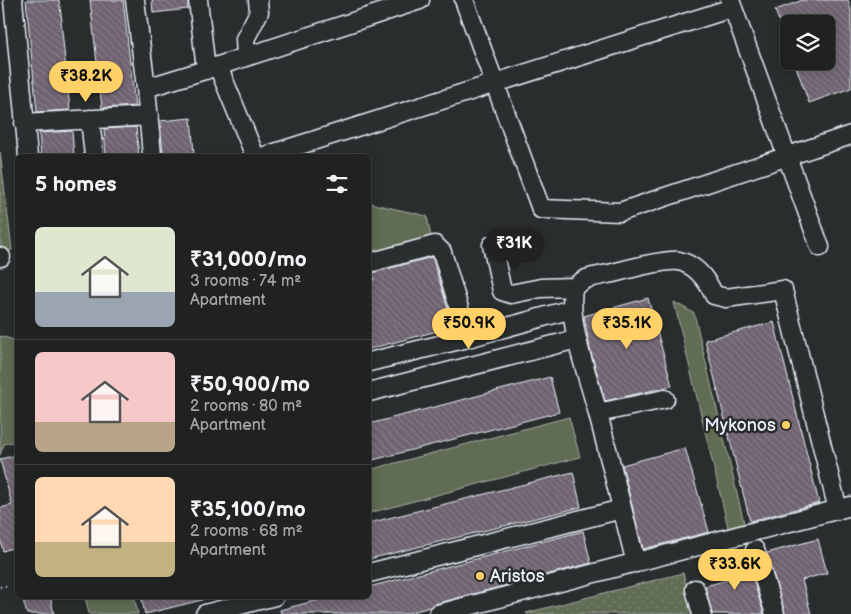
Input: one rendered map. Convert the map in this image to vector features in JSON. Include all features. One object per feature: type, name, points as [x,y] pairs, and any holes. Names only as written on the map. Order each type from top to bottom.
[{"type":"street","points":[[13,0],[28,154]]},
{"type":"street","points":[[135,0],[152,154]]},
{"type":"street","points":[[198,0],[212,68],[254,154]]},
{"type":"street","points":[[246,57],[246,38],[259,12],[258,0]]},
{"type":"street","points":[[146,88],[420,0]]},
{"type":"street","points":[[464,0],[541,209],[620,212],[851,135]]},
{"type":"street","points":[[271,154],[494,83],[731,4],[820,247]]},
{"type":"street","points":[[24,122],[149,116]]},
{"type":"street","points":[[90,119],[94,154]]},
{"type":"street","points":[[438,614],[844,508],[783,290],[726,298],[714,295],[708,282],[699,272],[678,261],[668,261],[584,280],[574,287],[541,288],[511,294],[502,291],[492,244]]},
{"type":"street","points":[[371,262],[435,245],[442,252],[468,338]]},
{"type":"street","points":[[574,287],[572,309],[577,339],[636,562]]},
{"type":"street","points":[[371,362],[468,338],[572,309]]},
{"type":"street","points":[[371,391],[577,339]]},
{"type":"street","points":[[598,413],[665,399]]},
{"type":"street","points":[[371,572],[622,509]]},
{"type":"street","points":[[755,550],[775,614]]},
{"type":"street","points":[[696,589],[702,614]]},
{"type":"street","points":[[205,614],[263,599]]},
{"type":"path","points":[[0,587],[6,586]]},
{"type":"green space","points":[[0,152],[12,250],[0,252]]},
{"type":"green space","points":[[371,203],[427,216],[431,237],[371,252]]},
{"type":"green space","points":[[674,302],[694,313],[745,527],[729,531]]},
{"type":"green space","points":[[0,336],[15,340],[15,441],[4,444],[0,455]]},
{"type":"green space","points":[[569,417],[580,457],[371,512],[371,469]]},
{"type":"green space","points":[[683,573],[694,614],[526,613]]},
{"type":"green space","points":[[86,599],[135,599],[138,614],[89,614]]},
{"type":"building","points":[[26,0],[59,0],[70,110],[37,112]]},
{"type":"building","points":[[90,0],[123,0],[135,106],[102,108]]},
{"type":"building","points":[[152,0],[188,0],[188,9],[153,13]]},
{"type":"building","points":[[803,0],[848,0],[851,10],[851,88],[809,103],[797,70],[835,70],[835,15],[780,15],[780,24],[775,10]]},
{"type":"building","points":[[191,118],[194,153],[163,154],[160,121]]},
{"type":"building","points":[[136,127],[139,154],[106,154],[104,129]]},
{"type":"building","points":[[72,131],[74,154],[41,154],[39,133]]},
{"type":"building","points":[[432,257],[454,328],[371,348],[371,281],[374,280],[372,273]]},
{"type":"building","name":"Mykonos","points":[[648,298],[672,386],[605,401],[590,349],[584,316]]},
{"type":"building","name":"Mykonos","points":[[774,322],[819,503],[750,521],[705,340]]},
{"type":"building","points":[[550,377],[559,412],[371,460],[371,423]]},
{"type":"building","name":"Mykonos","points":[[685,448],[709,532],[643,549],[622,465]]},
{"type":"building","points":[[15,456],[15,547],[3,551],[0,540],[0,508],[12,505],[0,459]]},
{"type":"building","name":"Aristos","points":[[573,472],[581,507],[371,559],[371,522]]},
{"type":"building","name":"Aristos","points":[[583,531],[591,563],[435,604],[405,614],[281,614],[280,610],[322,599],[371,599],[371,586]]},
{"type":"building","points":[[818,539],[827,573],[802,580],[811,614],[785,614],[767,553]]},
{"type":"building","points":[[746,557],[764,614],[712,614],[705,586],[727,580],[723,564]]},
{"type":"building","points":[[23,599],[51,599],[54,614],[27,614]]},
{"type":"building","points":[[142,599],[202,599],[202,600],[145,614]]},
{"type":"place","name":"Mykonos","points":[[786,425]]},
{"type":"place","name":"Aristos","points":[[480,576]]}]
